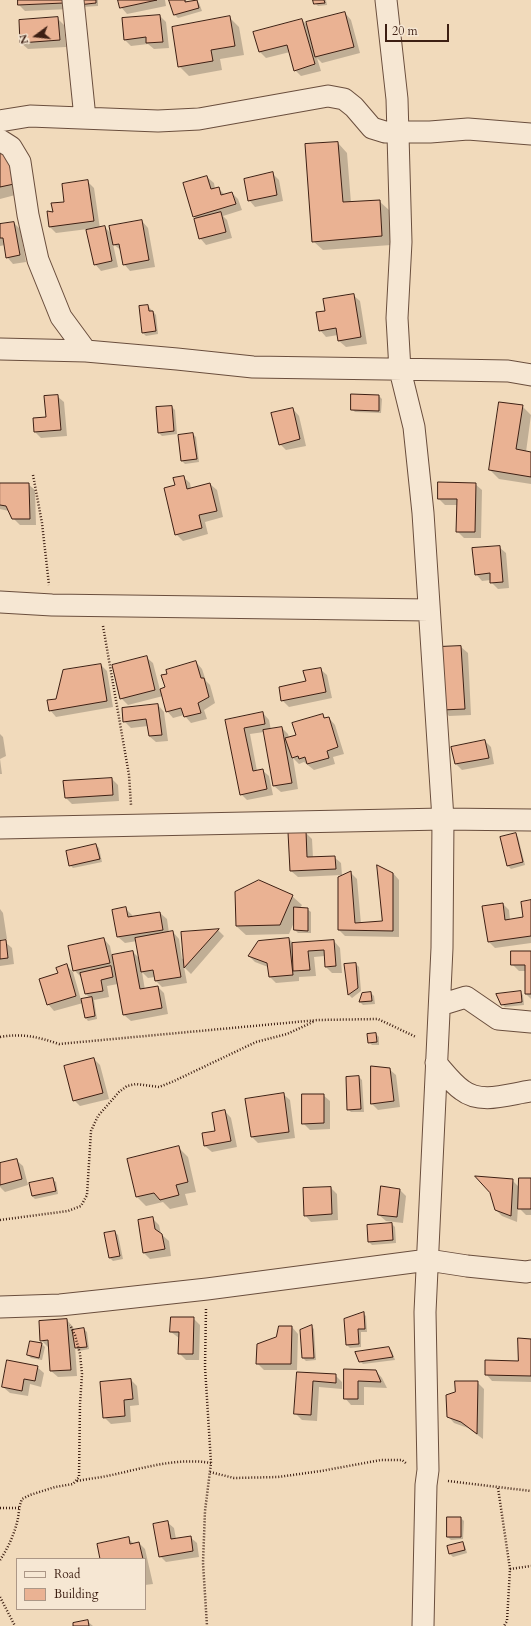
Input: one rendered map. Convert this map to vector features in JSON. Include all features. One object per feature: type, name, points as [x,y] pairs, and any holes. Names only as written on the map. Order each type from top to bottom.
[{"type":"street","points":[[73,0],[85,118]]},
{"type":"street","points":[[386,0],[398,99],[401,242],[397,318],[400,370],[414,427],[423,513],[442,819],[442,948],[425,1312],[427,1477],[423,1626]]},
{"type":"street","points":[[0,121],[30,116],[158,121],[199,119],[328,96],[344,99],[354,106],[372,128],[385,132],[430,132],[468,129],[531,134]]},
{"type":"street","points":[[0,140],[12,147],[20,162],[28,215],[38,260],[61,317],[86,352]]},
{"type":"street","points":[[0,349],[86,352],[253,367],[508,372],[531,374]]},
{"type":"street","points":[[0,602],[100,606],[429,610]]},
{"type":"street","points":[[0,828],[442,819],[531,820]]},
{"type":"street","points":[[440,1005],[466,997],[498,1019],[531,1022]]},
{"type":"street","points":[[436,1054],[461,1090],[471,1097],[492,1098],[507,1094],[531,1091]]},
{"type":"street","points":[[0,1307],[60,1305],[207,1289],[428,1260],[475,1267],[526,1272],[531,1271]]},
{"type":"path","points":[[33,475],[42,523],[52,605]]},
{"type":"path","points":[[100,606],[107,654],[129,775],[132,825]]},
{"type":"path","points":[[0,1037],[15,1034],[35,1036],[59,1044],[318,1020],[378,1019],[436,1054]]},
{"type":"path","points":[[0,1220],[68,1212],[81,1206],[87,1195],[91,1131],[98,1116],[119,1092],[127,1086],[136,1084],[159,1087],[256,1042],[287,1034],[318,1020]]},
{"type":"path","points":[[207,1289],[205,1367],[211,1463],[205,1511],[203,1563],[207,1626]]},
{"type":"path","points":[[60,1305],[75,1335],[80,1354],[82,1374],[79,1477],[77,1481]]},
{"type":"path","points":[[0,1560],[8,1548],[18,1519],[22,1499],[30,1495],[55,1487],[72,1484],[77,1481],[161,1464],[197,1460],[211,1463]]},
{"type":"path","points":[[210,1472],[234,1478],[278,1477],[381,1460],[402,1460],[414,1470],[427,1477],[446,1481],[531,1491]]},
{"type":"path","points":[[498,1488],[510,1569],[507,1621],[504,1626]]},
{"type":"path","points":[[0,1508],[19,1508]]},
{"type":"path","points":[[510,1569],[531,1566]]},
{"type":"path","points":[[0,1597],[15,1626]]},
{"type":"building","points":[[18,0],[63,0],[64,3],[18,5]]},
{"type":"building","points":[[77,0],[96,0],[96,3],[78,5]]},
{"type":"building","points":[[118,0],[157,0],[120,8]]},
{"type":"building","points":[[169,0],[185,0],[185,2],[197,0],[199,8],[174,15]]},
{"type":"building","points":[[313,0],[324,0],[325,3],[314,4]]},
{"type":"building","points":[[345,12],[354,47],[315,57],[306,22]]},
{"type":"building","points":[[160,15],[163,42],[146,43],[146,37],[124,40],[122,18]]},
{"type":"building","points":[[230,16],[235,46],[211,50],[213,61],[178,67],[172,27]]},
{"type":"building","points":[[58,17],[60,40],[20,43],[19,20]]},
{"type":"building","points":[[302,19],[315,64],[294,71],[287,45],[259,52],[253,32]]},
{"type":"building","points":[[338,142],[343,202],[380,200],[382,236],[312,242],[305,144]]},
{"type":"building","points":[[7,153],[14,184],[0,187],[0,154]]},
{"type":"building","points":[[273,172],[277,195],[248,201],[244,179]]},
{"type":"building","points":[[207,176],[211,189],[219,187],[221,195],[232,192],[236,204],[193,217],[183,183]]},
{"type":"building","points":[[88,180],[94,221],[49,227],[47,211],[53,212],[51,203],[64,202],[62,184]]},
{"type":"building","points":[[221,212],[226,232],[199,239],[194,219]]},
{"type":"building","points":[[142,220],[149,260],[123,265],[119,244],[113,245],[109,226]]},
{"type":"building","points":[[14,222],[20,255],[6,258],[3,238],[0,238],[0,224]]},
{"type":"building","points":[[105,226],[112,261],[94,265],[86,230]]},
{"type":"building","points":[[354,294],[361,337],[338,341],[336,328],[319,331],[316,312],[325,311],[323,299]]},
{"type":"building","points":[[148,305],[149,311],[153,311],[156,331],[142,333],[139,306]]},
{"type":"building","points":[[351,394],[379,395],[379,411],[351,410]]},
{"type":"building","points":[[58,395],[61,430],[34,432],[33,418],[46,417],[44,396]]},
{"type":"building","points":[[499,402],[523,405],[516,449],[531,452],[531,477],[489,470]]},
{"type":"building","points":[[172,406],[174,431],[158,433],[156,407]]},
{"type":"building","points":[[293,408],[300,439],[279,445],[271,413]]},
{"type":"building","points":[[193,433],[197,459],[181,461],[178,435]]},
{"type":"building","points":[[184,476],[187,489],[210,483],[217,511],[199,515],[202,528],[175,535],[164,488],[175,485],[173,478]]},
{"type":"building","points":[[438,482],[476,483],[475,532],[456,532],[457,499],[438,499]]},
{"type":"building","points":[[0,483],[29,483],[30,519],[12,519],[6,506],[0,505]]},
{"type":"building","points":[[500,546],[503,582],[490,583],[490,573],[475,575],[472,548]]},
{"type":"building","points":[[461,646],[465,709],[442,710],[438,647]]},
{"type":"building","points":[[147,656],[155,690],[120,699],[112,665]]},
{"type":"building","points":[[196,661],[201,678],[204,678],[209,697],[198,703],[201,713],[184,717],[181,708],[166,712],[160,689],[165,687],[161,675],[167,674],[166,670]]},
{"type":"building","points":[[101,664],[107,701],[49,711],[47,700],[56,699],[63,670]]},
{"type":"building","points":[[321,668],[326,692],[281,701],[279,687],[306,681],[303,671]]},
{"type":"building","points":[[158,704],[162,735],[149,736],[146,719],[123,722],[122,708]]},
{"type":"building","points":[[263,712],[265,724],[244,728],[253,771],[263,769],[267,789],[240,795],[225,720]]},
{"type":"building","points":[[323,714],[324,718],[329,717],[338,747],[327,751],[329,758],[307,764],[305,757],[299,759],[298,756],[292,758],[285,738],[296,735],[292,723]]},
{"type":"building","points":[[282,727],[292,783],[273,786],[263,730]]},
{"type":"building","points":[[485,740],[489,758],[455,764],[451,747]]},
{"type":"building","points":[[112,778],[113,795],[65,798],[63,781]]},
{"type":"building","points":[[306,831],[307,857],[335,856],[336,869],[290,871],[288,832]]},
{"type":"building","points":[[516,833],[523,862],[507,866],[500,837]]},
{"type":"building","points":[[96,844],[100,859],[69,866],[66,851]]},
{"type":"building","points":[[377,865],[393,873],[393,931],[338,930],[338,877],[351,871],[355,923],[382,921]]},
{"type":"building","points":[[259,880],[293,895],[280,925],[236,926],[235,892]]},
{"type":"building","points":[[531,900],[531,936],[488,942],[482,906],[503,903],[505,920],[523,917],[521,902]]},
{"type":"building","points":[[126,907],[128,917],[160,912],[163,930],[117,937],[112,910]]},
{"type":"building","points":[[294,907],[308,908],[308,931],[294,930]]},
{"type":"building","points":[[219,929],[184,968],[181,932]]},
{"type":"building","points":[[173,931],[181,977],[155,981],[153,970],[141,972],[135,938]]},
{"type":"building","points":[[104,938],[110,963],[73,971],[68,946]]},
{"type":"building","points":[[289,938],[293,975],[269,977],[267,963],[248,956],[258,941]]},
{"type":"building","points":[[6,940],[8,958],[0,959],[0,941]]},
{"type":"building","points":[[334,940],[336,966],[325,967],[324,950],[308,951],[310,970],[293,971],[292,943]]},
{"type":"building","points":[[133,951],[140,989],[158,986],[162,1008],[123,1015],[112,955]]},
{"type":"building","points":[[511,951],[531,951],[531,994],[525,994],[525,965],[511,965]]},
{"type":"building","points":[[356,963],[358,988],[348,995],[344,964]]},
{"type":"building","points":[[67,964],[76,996],[47,1005],[39,979],[58,973],[56,968]]},
{"type":"building","points":[[111,966],[113,977],[101,980],[103,991],[85,994],[80,973]]},
{"type":"building","points":[[521,991],[522,1002],[501,1005],[496,994]]},
{"type":"building","points":[[371,992],[372,1001],[359,1002],[362,993]]},
{"type":"building","points":[[92,997],[95,1016],[85,1018],[81,999]]},
{"type":"building","points":[[376,1033],[377,1042],[368,1043],[367,1034]]},
{"type":"building","points":[[94,1058],[103,1093],[73,1101],[64,1066]]},
{"type":"building","points":[[371,1066],[390,1068],[394,1101],[371,1104]]},
{"type":"building","points":[[359,1076],[361,1109],[347,1110],[346,1077]]},
{"type":"building","points":[[284,1093],[289,1132],[251,1137],[245,1099]]},
{"type":"building","points":[[302,1094],[324,1094],[324,1123],[302,1124]]},
{"type":"building","points":[[225,1110],[231,1141],[204,1146],[202,1133],[215,1131],[212,1113]]},
{"type":"building","points":[[179,1146],[188,1182],[176,1185],[179,1195],[160,1200],[154,1193],[136,1197],[127,1159]]},
{"type":"building","points":[[17,1159],[22,1179],[0,1185],[0,1163]]},
{"type":"building","points":[[475,1176],[513,1179],[511,1216],[495,1210],[490,1193]]},
{"type":"building","points":[[53,1178],[56,1191],[32,1196],[29,1183]]},
{"type":"building","points":[[519,1178],[531,1178],[531,1209],[518,1209]]},
{"type":"building","points":[[381,1186],[400,1189],[397,1217],[378,1215]]},
{"type":"building","points":[[331,1187],[332,1214],[304,1216],[303,1188]]},
{"type":"building","points":[[153,1217],[155,1229],[162,1234],[165,1249],[143,1253],[138,1220]]},
{"type":"building","points":[[392,1223],[393,1240],[368,1242],[367,1225]]},
{"type":"building","points":[[115,1231],[120,1256],[109,1258],[104,1233]]},
{"type":"building","points":[[364,1312],[365,1329],[358,1329],[359,1344],[346,1345],[344,1319]]},
{"type":"building","points":[[171,1317],[194,1317],[193,1354],[178,1354],[179,1332],[170,1332]]},
{"type":"building","points":[[67,1319],[71,1370],[50,1371],[48,1340],[40,1341],[39,1321]]},
{"type":"building","points":[[312,1325],[314,1358],[302,1358],[300,1330]]},
{"type":"building","points":[[279,1326],[292,1326],[291,1364],[256,1364],[257,1344],[276,1337]]},
{"type":"building","points":[[84,1328],[87,1347],[75,1348],[72,1330]]},
{"type":"building","points":[[518,1338],[531,1339],[531,1376],[485,1375],[485,1360],[518,1361]]},
{"type":"building","points":[[30,1341],[42,1343],[39,1358],[27,1355]]},
{"type":"building","points":[[389,1347],[393,1357],[359,1362],[355,1352]]},
{"type":"building","points":[[7,1360],[38,1366],[35,1381],[24,1379],[22,1391],[2,1387]]},
{"type":"building","points":[[344,1369],[376,1370],[381,1382],[358,1381],[358,1399],[344,1399]]},
{"type":"building","points":[[297,1372],[336,1374],[336,1383],[313,1381],[311,1415],[294,1414]]},
{"type":"building","points":[[131,1379],[133,1399],[124,1400],[125,1416],[103,1418],[100,1382]]},
{"type":"building","points":[[455,1381],[478,1381],[477,1434],[461,1422],[447,1417],[446,1395],[455,1392]]},
{"type":"building","points":[[447,1517],[461,1517],[461,1537],[447,1537]]},
{"type":"building","points":[[168,1521],[171,1539],[191,1536],[193,1551],[159,1557],[153,1524]]},
{"type":"building","points":[[129,1537],[130,1544],[139,1542],[143,1558],[100,1558],[97,1544]]},
{"type":"building","points":[[463,1542],[465,1550],[449,1554],[447,1546]]},
{"type":"building","points":[[88,1620],[89,1626],[73,1626],[73,1623]]}]
